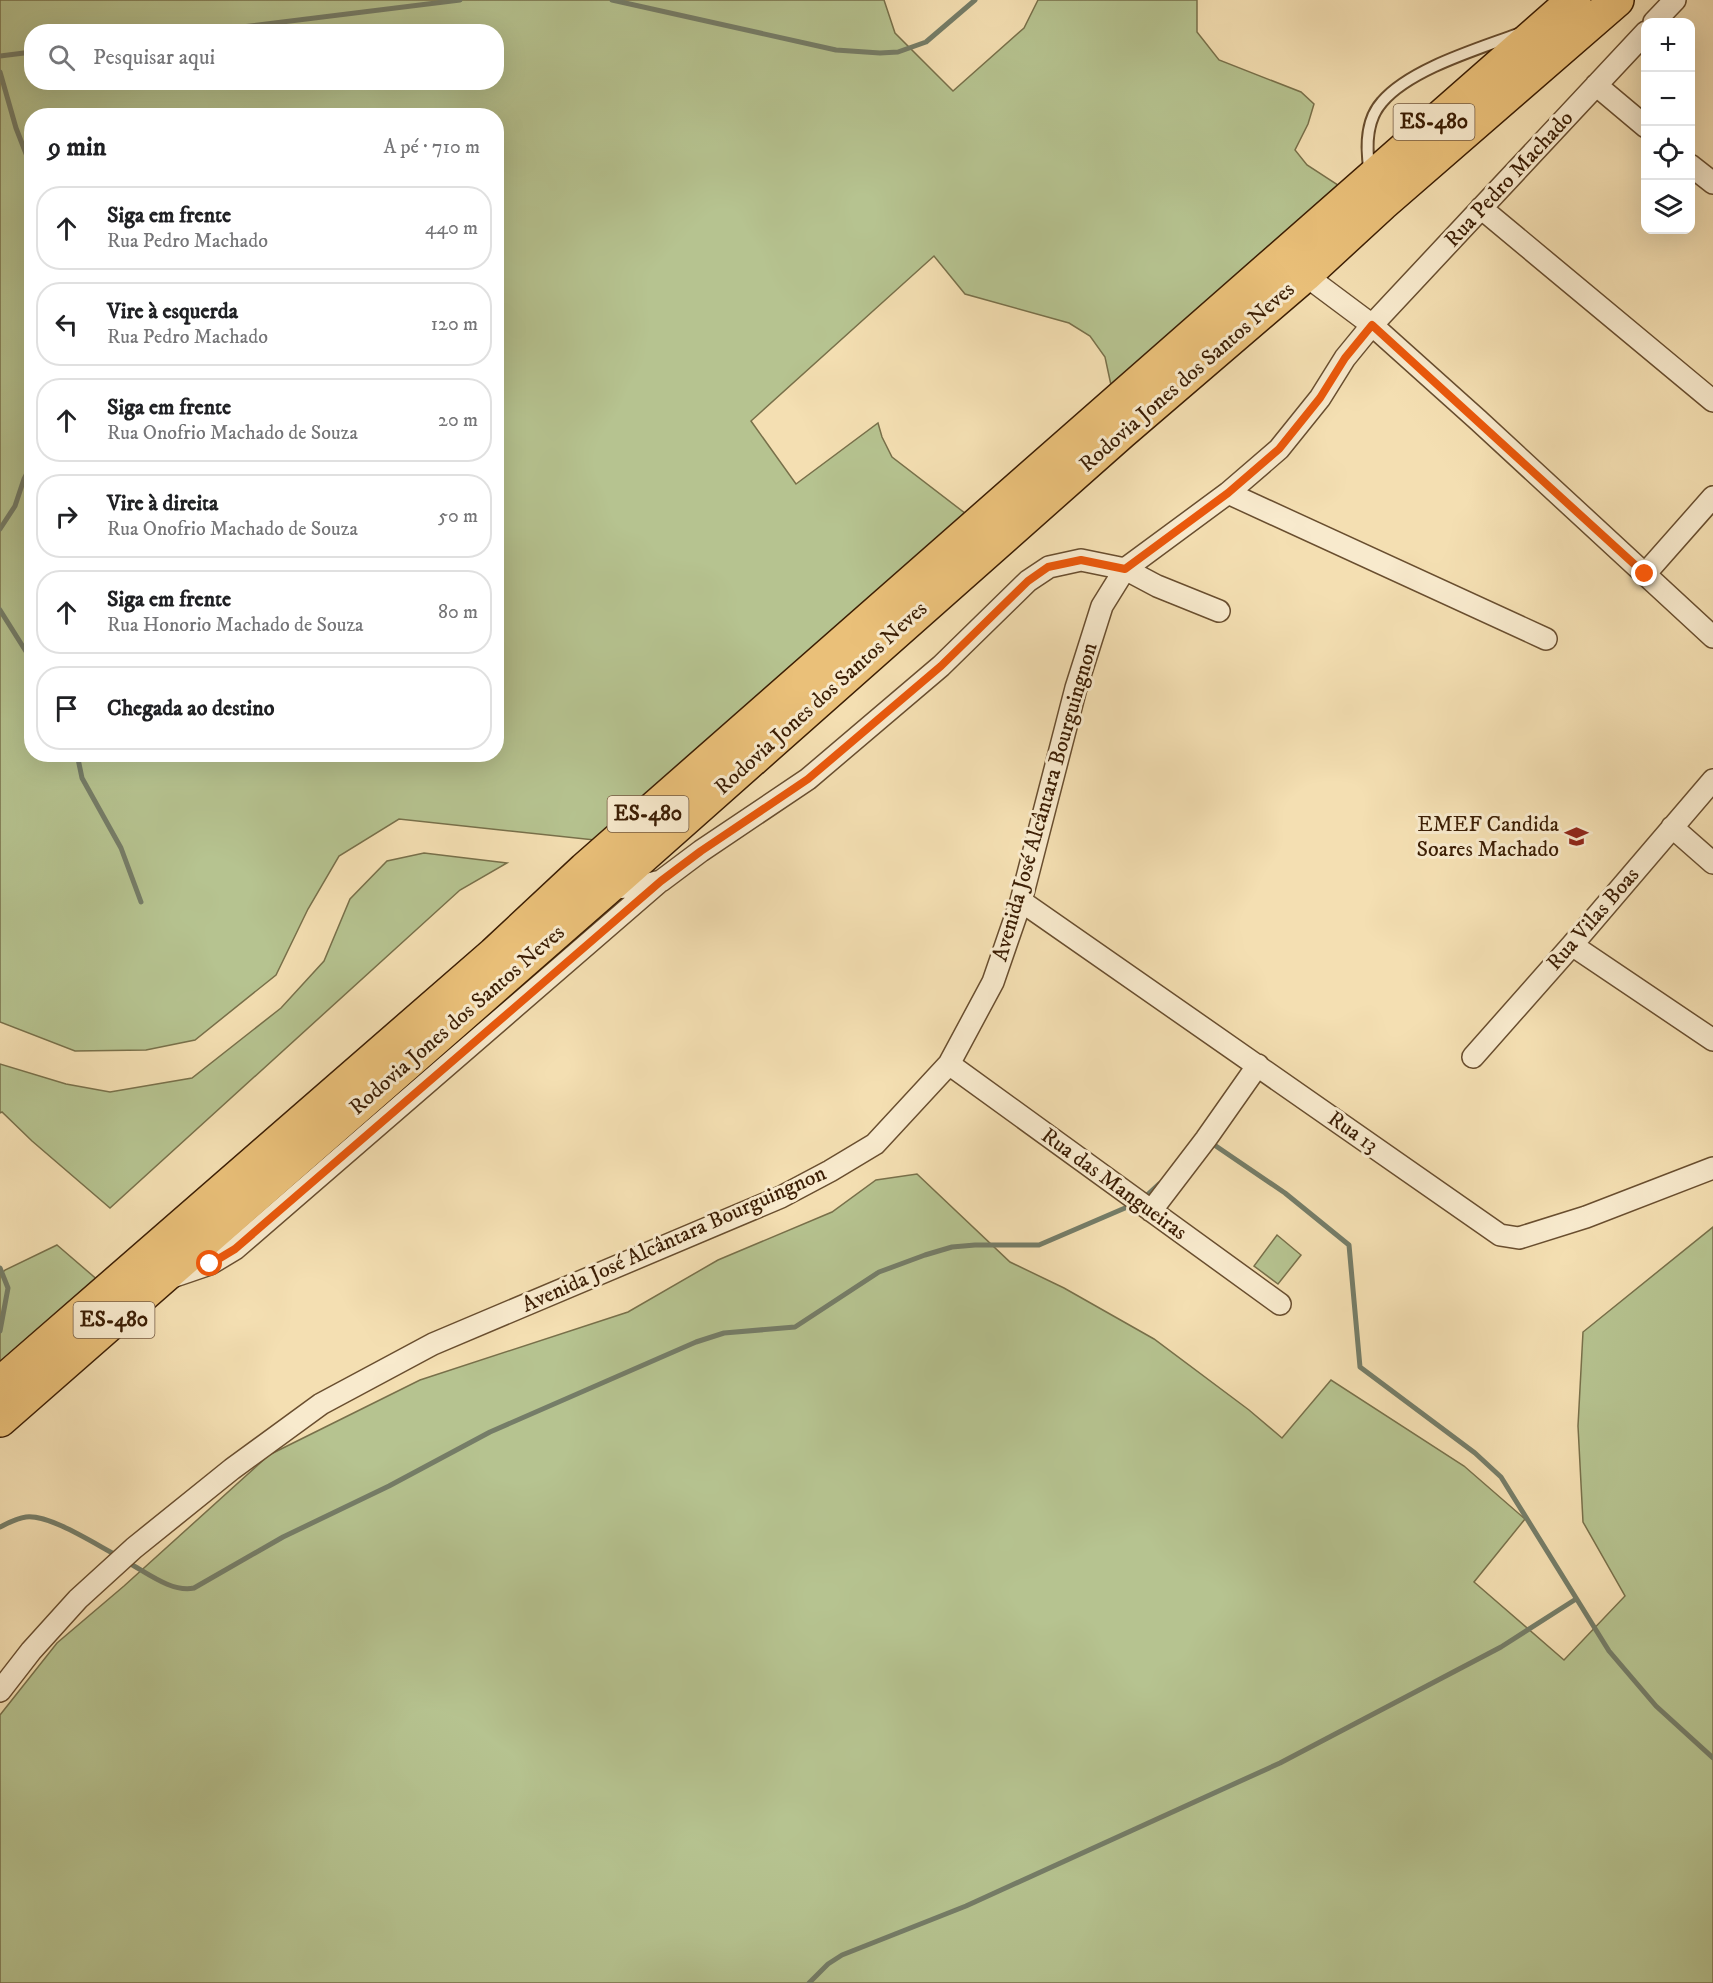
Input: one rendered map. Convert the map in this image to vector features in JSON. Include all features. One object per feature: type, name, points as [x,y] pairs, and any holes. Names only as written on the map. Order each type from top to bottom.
[{"type":"main road","name":"Rodovia Jones dos Santos Neves","points":[[0,1420],[606,889],[1060,486],[1305,274],[1377,190],[1574,0]]},
{"type":"main road","name":"Rodovia Jones dos Santos Neves","points":[[0,1384],[494,954],[585,869],[1377,190],[1617,0]]},
{"type":"street","points":[[1658,18],[1676,0]]},
{"type":"street","name":"Rua Pedro Machado","points":[[1228,493],[1279,449],[1320,398],[1345,358],[1372,325],[1641,37]]},
{"type":"street","points":[[1596,85],[1645,126]]},
{"type":"street","points":[[1695,169],[1713,183]]},
{"type":"street","points":[[1481,208],[1713,401]]},
{"type":"street","points":[[1305,274],[1372,325],[1713,637]]},
{"type":"street","points":[[1125,569],[1228,493],[1546,639]]},
{"type":"street","points":[[1645,574],[1713,497]]},
{"type":"street","points":[[156,1282],[210,1264],[235,1249],[661,881],[701,851],[808,779],[941,666],[1028,581],[1048,567],[1081,560],[1125,569],[1157,586],[1220,611]]},
{"type":"street","name":"Avenida José Alcântara Bourguingnon","points":[[0,1691],[31,1651],[78,1599],[126,1556],[231,1469],[321,1404],[432,1344],[781,1197],[875,1144],[949,1064],[993,982],[1021,901],[1076,688],[1102,606],[1125,569]]},
{"type":"street","name":"Rua Vilas Boas","points":[[1473,1056],[1572,945],[1713,780]]},
{"type":"street","points":[[1672,826],[1713,863]]},
{"type":"street","points":[[606,889],[661,881]]},
{"type":"street","name":"Rua 13","points":[[1021,901],[1500,1234],[1519,1238],[1586,1216],[1713,1168]]},
{"type":"street","points":[[1572,945],[1713,1040]]},
{"type":"street","name":"Rua das Mangueiras","points":[[949,1064],[1280,1304]]},
{"type":"street","points":[[1151,1211],[1206,1139],[1258,1065]]},
{"type":"lane","points":[[1377,190],[1367,144],[1373,117],[1381,102],[1412,79],[1450,59],[1549,23]]},
{"type":"green space","points":[[0,0],[884,0],[895,33],[953,91],[1024,28],[1038,0],[1197,0],[1197,32],[1219,60],[1301,92],[1314,104],[1308,124],[1295,150],[1307,165],[1338,185],[1111,385],[1105,357],[1090,336],[1069,323],[965,294],[934,256],[751,421],[796,484],[878,423],[892,457],[970,517],[604,841],[399,819],[339,856],[308,909],[276,975],[195,1040],[146,1050],[75,1051],[0,1022]]},
{"type":"green space","points":[[424,853],[507,863],[460,890],[110,1208],[2,1112],[0,1113],[0,1064],[66,1084],[110,1092],[192,1078],[281,1008],[324,961],[350,899],[387,861]]},
{"type":"green space","points":[[917,1174],[1010,1262],[1064,1288],[1154,1339],[1249,1410],[1282,1438],[1331,1380],[1464,1466],[1525,1519],[1474,1582],[1564,1660],[1625,1596],[1583,1522],[1578,1426],[1583,1332],[1713,1227],[1713,1983],[0,1983],[0,1715],[57,1643],[124,1586],[269,1455],[420,1380],[628,1312],[718,1260],[832,1212],[876,1180]]},
{"type":"green space","points":[[1277,1235],[1301,1255],[1278,1284],[1254,1266]]},
{"type":"green space","points":[[57,1245],[100,1282],[0,1368],[0,1275],[5,1270]]},
{"type":"waterway","points":[[266,24],[460,0]]},
{"type":"waterway","points":[[612,0],[836,50],[880,53],[898,52],[926,42],[975,0]]},
{"type":"waterway","points":[[0,56],[24,53]]},
{"type":"waterway","points":[[0,72],[24,148]]},
{"type":"waterway","points":[[0,529],[15,506],[24,479]]},
{"type":"waterway","points":[[0,610],[24,648]]},
{"type":"waterway","points":[[79,762],[82,778],[121,848],[141,902]]},
{"type":"waterway","points":[[1210,1142],[1285,1193],[1349,1245],[1360,1367],[1475,1453],[1501,1477],[1609,1651],[1656,1706],[1713,1758]]},
{"type":"waterway","points":[[1145,1197],[1159,1184]]},
{"type":"waterway","points":[[127,1562],[168,1585],[186,1589],[194,1588],[283,1537],[389,1486],[490,1432],[696,1342],[724,1333],[795,1327],[879,1272],[925,1255],[952,1247],[1039,1245],[1132,1205]]},
{"type":"waterway","points":[[0,1268],[8,1288],[0,1331]]},
{"type":"waterway","points":[[0,1527],[19,1518],[36,1517],[72,1531],[116,1555]]},
{"type":"waterway","points":[[809,1983],[828,1964],[842,1955],[966,1906],[1280,1763],[1501,1647],[1576,1599]]},
{"type":"place","name":"EMEF Candida Soares Machado","points":[[1577,837]]},
{"type":"route","points":[[210,1264],[235,1249],[661,881],[701,851],[808,779],[941,666],[1028,581],[1048,567],[1081,560],[1125,569],[1228,493],[1279,449],[1320,398],[1345,358],[1372,325],[1645,574]]}]
